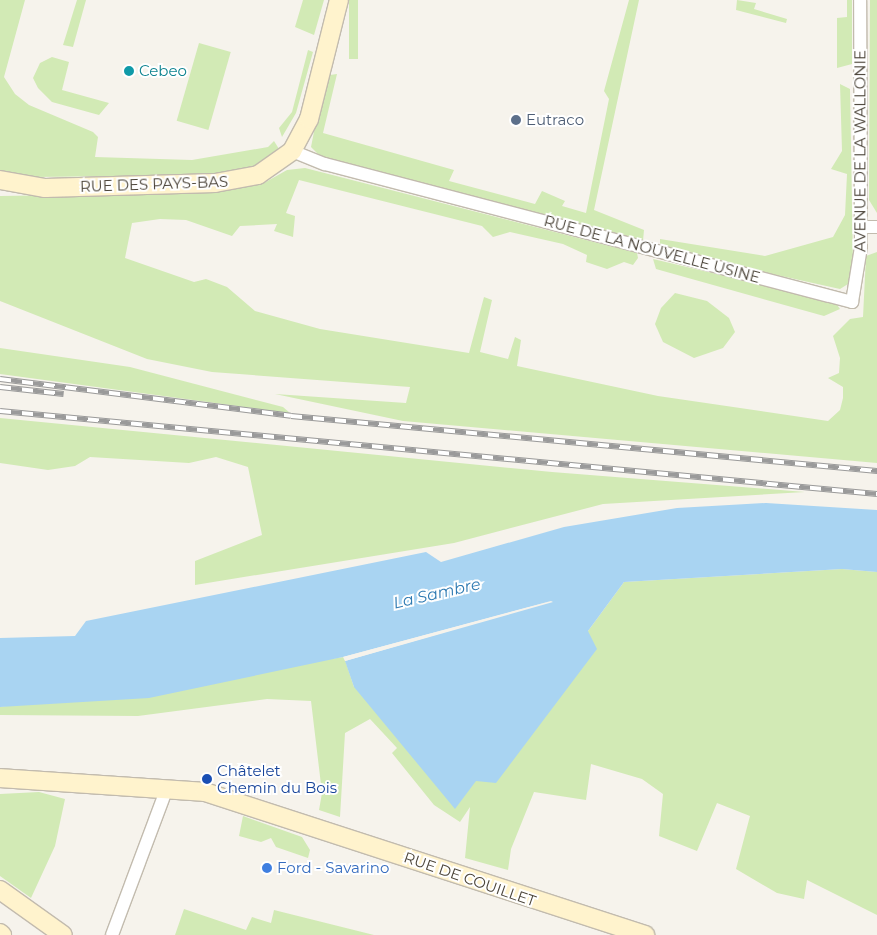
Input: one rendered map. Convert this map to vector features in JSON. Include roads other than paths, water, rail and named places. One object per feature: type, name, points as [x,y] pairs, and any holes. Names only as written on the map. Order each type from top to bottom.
[{"type":"main road","name":"RUE DES PAYS-BAS","points":[[0,180],[45,188],[232,181],[258,175],[292,151],[309,119],[340,0]]},
{"type":"main road","name":"RUE DE COUILLET","points":[[0,778],[167,788],[231,800],[645,935]]},
{"type":"main road","points":[[0,789],[31,788],[47,781]]},
{"type":"main road","points":[[0,883],[28,910]]},
{"type":"main road","points":[[0,890],[63,935]]},
{"type":"street","name":"AVENUE DE LA WALLONIE","points":[[852,302],[861,227],[860,0]]},
{"type":"street","name":"RUE DE LA NOUVELLE USINE","points":[[292,151],[451,197],[852,302]]},
{"type":"street","points":[[861,227],[877,227]]},
{"type":"street","points":[[112,935],[167,788]]},
{"type":"water","name":"La Sambre","points":[[766,503],[877,510],[877,572],[842,569],[624,582],[588,631],[597,649],[496,783],[476,781],[455,809],[354,687],[345,661],[552,601],[343,657],[149,698],[0,707],[0,638],[75,636],[86,621],[426,552],[441,562],[564,527],[677,508]]},
{"type":"railway","points":[[0,379],[291,416],[877,471]]},
{"type":"railway","points":[[0,387],[64,394]]},
{"type":"railway","points":[[0,411],[877,494]]},
{"type":"place","name":"Cebeo","points":[[129,71]]},
{"type":"place","name":"Eutraco","points":[[516,120]]},
{"type":"place","name":"Châtelet Chemin du Bois","points":[[207,779]]},
{"type":"place","name":"Ford - Savarino","points":[[267,868]]}]
